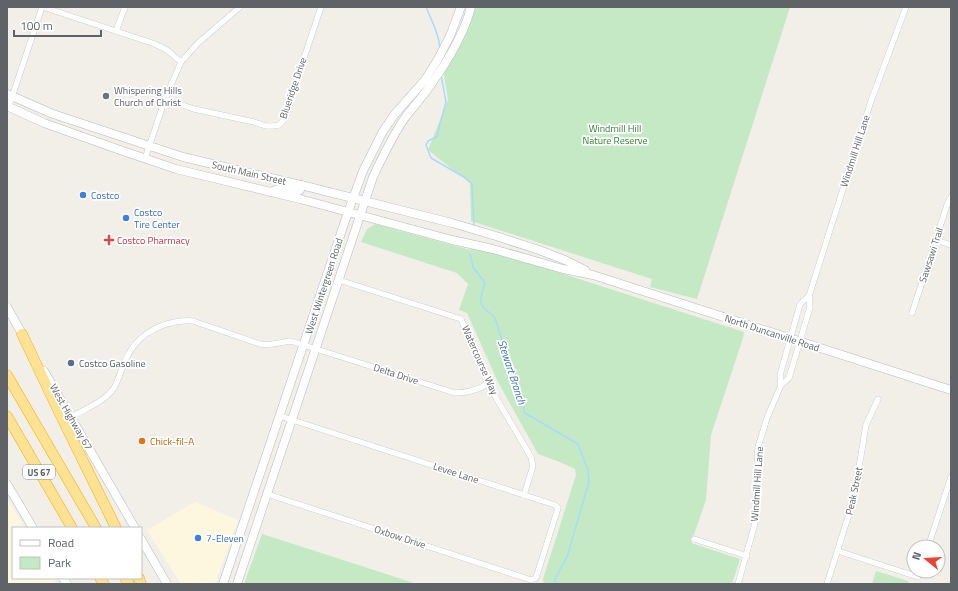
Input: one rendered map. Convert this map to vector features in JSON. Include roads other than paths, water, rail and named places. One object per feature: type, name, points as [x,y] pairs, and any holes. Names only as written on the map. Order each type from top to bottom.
[{"type":"highway","points":[[22,334],[116,527]]},
{"type":"highway","name":"US 67","points":[[7,375],[95,527]]},
{"type":"highway","name":"US 67","points":[[7,416],[71,527]]},
{"type":"street","points":[[7,106],[9,95],[42,7],[160,47],[181,62]]},
{"type":"street","points":[[116,31],[125,7]]},
{"type":"street","points":[[145,158],[165,99],[181,62],[198,42],[240,7]]},
{"type":"street","name":"Blueridge Drive","points":[[165,99],[194,109],[266,126],[279,125],[284,121],[287,113],[321,7]]},
{"type":"street","name":"West Wintergreen Road","points":[[223,584],[363,171],[382,133],[394,115],[425,80],[445,47],[455,26],[461,7]]},
{"type":"street","name":"West Wintergreen Road","points":[[237,584],[366,202],[373,177],[385,152],[407,115],[428,89],[452,52],[469,15],[471,7]]},
{"type":"street","name":"Windmill Hill Lane","points":[[738,584],[754,527],[757,507],[758,447],[767,418],[781,386],[789,378],[810,307],[809,296],[871,101],[906,7]]},
{"type":"street","name":"South Main Street","points":[[9,95],[75,122],[182,157],[301,185],[496,236]]},
{"type":"street","name":"South Main Street","points":[[7,106],[44,123],[176,169],[492,249]]},
{"type":"street","points":[[71,132],[75,122]]},
{"type":"street","points":[[235,184],[239,170]]},
{"type":"street","points":[[270,192],[281,188],[297,192],[300,190],[301,185]]},
{"type":"street","name":"Sawsawi Trail","points":[[912,313],[947,205],[951,197]]},
{"type":"street","points":[[492,249],[496,236]]},
{"type":"street","name":"North Duncanville Road","points":[[496,236],[540,250],[565,260],[593,275]]},
{"type":"street","points":[[936,240],[951,245]]},
{"type":"street","name":"North Duncanville Road","points":[[492,249],[563,269],[593,275],[951,390]]},
{"type":"street","name":"Watercourse Way","points":[[339,280],[461,318],[488,384],[532,457],[533,466],[524,495]]},
{"type":"street","name":"Windmill Hill Lane","points":[[781,386],[780,376],[800,304],[809,296]]},
{"type":"street","name":"West Highway 67","points":[[7,307],[134,527]]},
{"type":"street","name":"Delta Drive","points":[[71,417],[98,402],[114,388],[131,348],[147,333],[170,323],[190,320],[260,344],[268,345],[292,341],[455,393],[471,392],[488,384]]},
{"type":"street","name":"Peak Street","points":[[827,584],[854,498],[866,425],[878,399]]},
{"type":"street","name":"Levee Lane","points":[[280,416],[555,505],[558,508],[536,578],[533,579]]},
{"type":"street","points":[[931,539],[951,477]]},
{"type":"street","points":[[7,484],[32,527]]},
{"type":"street","name":"Oxbow Drive","points":[[267,494],[533,579]]},
{"type":"street","points":[[240,535],[252,539]]},
{"type":"street","points":[[694,539],[746,556]]},
{"type":"street","points":[[142,541],[167,584]]},
{"type":"street","points":[[838,551],[906,570]]},
{"type":"waterway","name":"Stewart Branch","points":[[426,7],[435,28],[440,50]]},
{"type":"waterway","name":"Stewart Branch","points":[[441,75],[446,102],[438,136],[428,141],[426,145],[431,158],[464,177],[472,184],[474,226]]},
{"type":"waterway","name":"Stewart Branch","points":[[470,254],[473,267],[485,283],[481,296],[481,303],[495,318],[525,413],[578,444],[588,470],[589,482],[567,557],[555,579],[555,584]]},
{"type":"place","name":"Whispering Hills Church of Christ","points":[[106,96]]},
{"type":"place","name":"Costco","points":[[83,195]]},
{"type":"place","name":"Costco Tire Center","points":[[126,218]]},
{"type":"place","name":"Costco Pharmacy","points":[[109,240]]},
{"type":"place","name":"Costco Gasoline","points":[[71,363]]},
{"type":"place","name":"Chick-fil-A","points":[[142,441]]},
{"type":"place","name":"7-Eleven","points":[[198,538]]},
{"type":"park label","name":"Windmill Hill Nature Reserve","points":[[615,134]]}]
